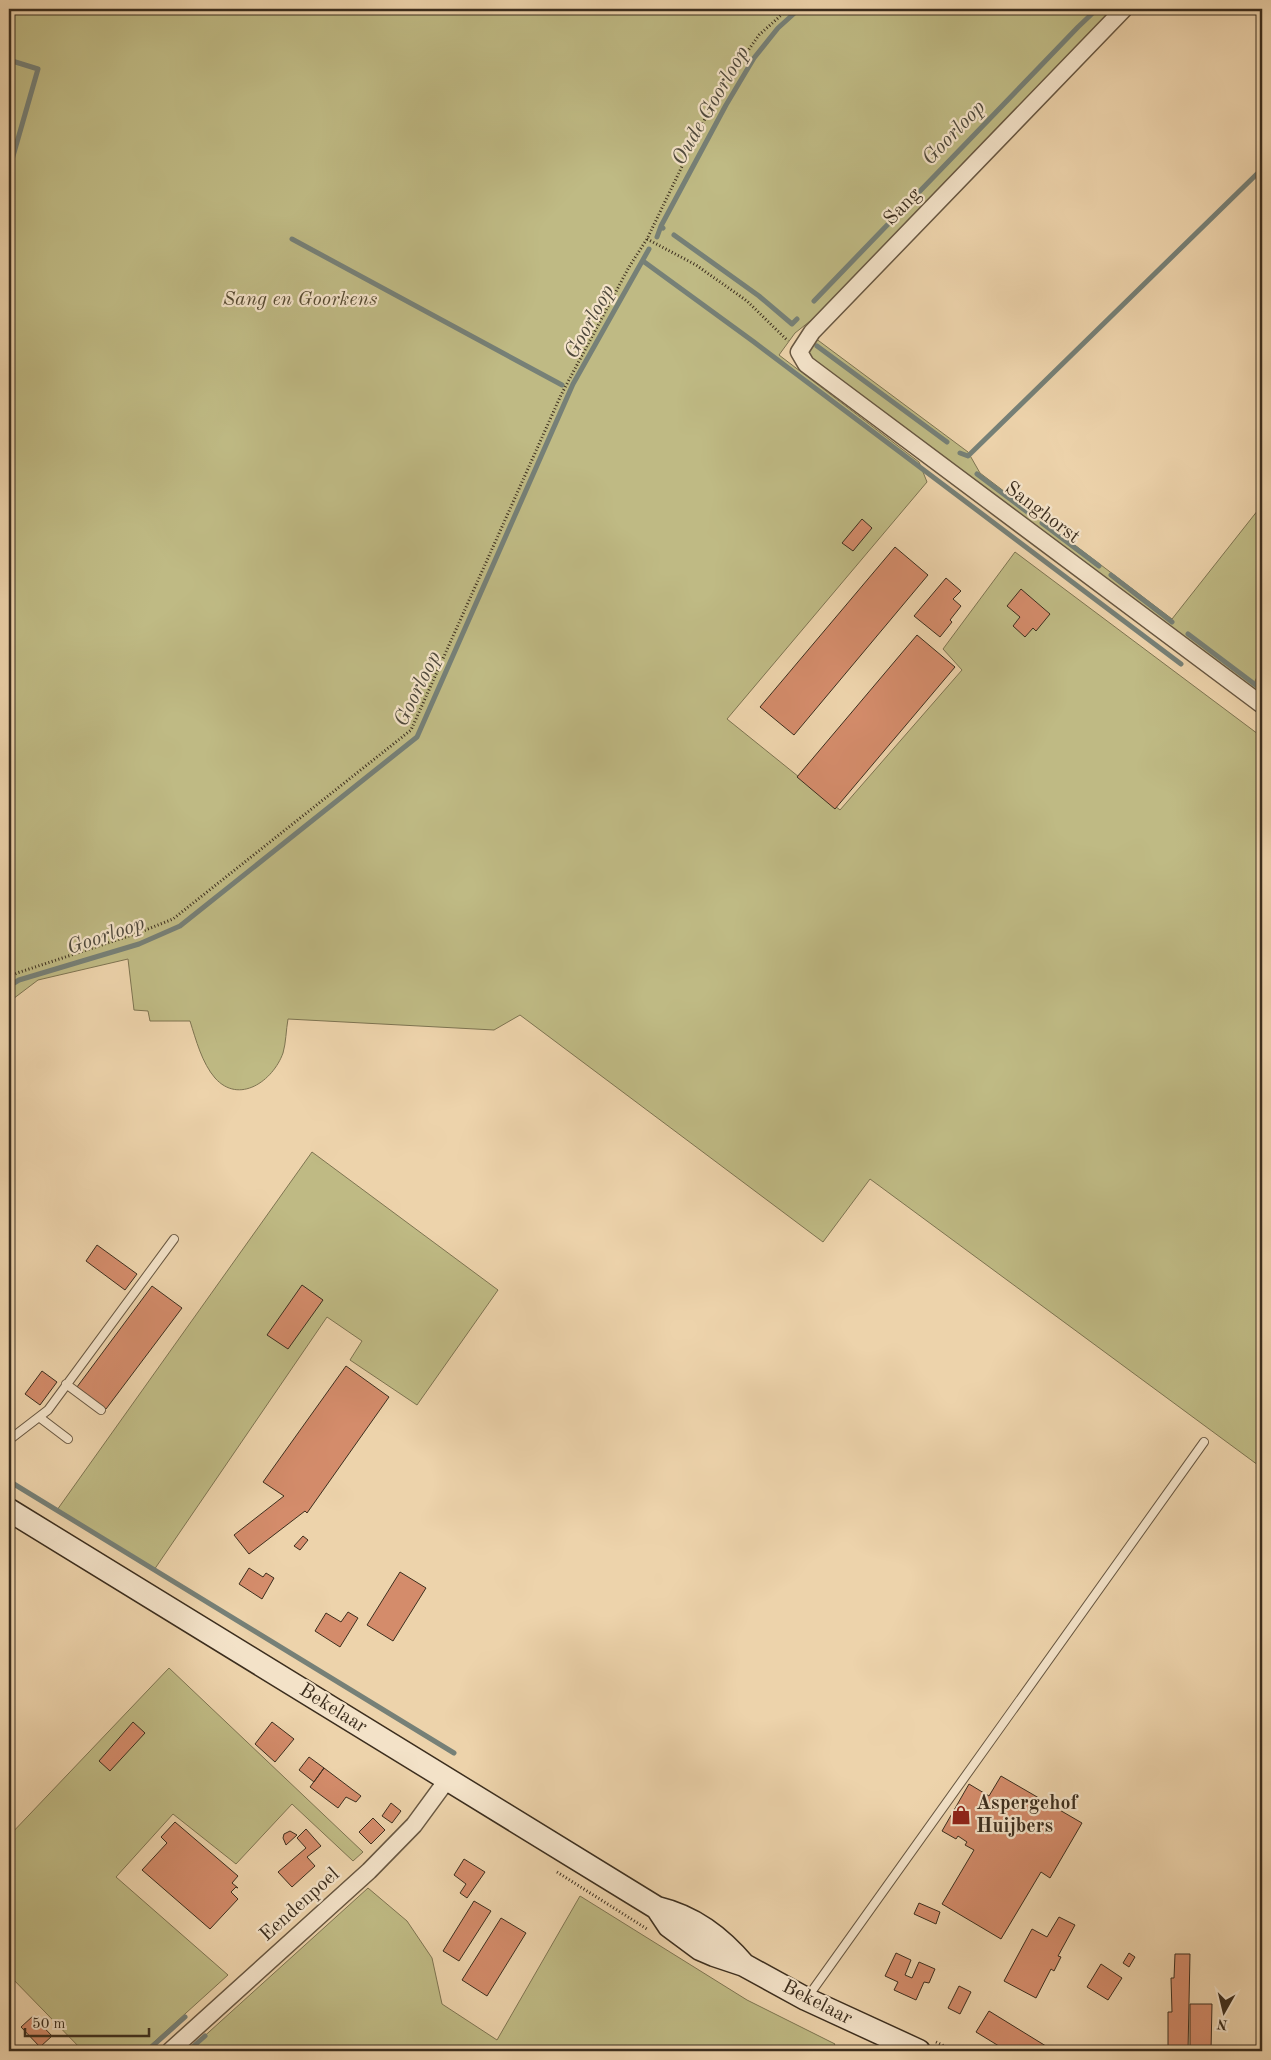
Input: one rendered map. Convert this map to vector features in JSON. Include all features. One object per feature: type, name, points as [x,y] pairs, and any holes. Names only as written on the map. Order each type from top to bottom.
[{"type":"street","name":"Sang","points":[[799,352],[812,332],[1124,9]]},
{"type":"street","name":"Sanghorst","points":[[799,352],[806,364],[1262,705]]},
{"type":"street","name":"Bekelaar","points":[[9,1510],[657,1908],[679,1914],[725,1943],[744,1965],[806,1999],[918,2051]]},
{"type":"street","name":"Eendenpoel","points":[[170,2051],[369,1871],[414,1825],[447,1780]]},
{"type":"lane","points":[[9,1440],[48,1410],[174,1239]]},
{"type":"lane","points":[[66,1384],[101,1410]]},
{"type":"lane","points":[[39,1417],[68,1439]]},
{"type":"lane","points":[[806,1999],[1204,1442]]},
{"type":"path","points":[[9,977],[138,933],[172,919],[411,730],[561,395],[629,267],[647,239],[716,96],[760,35],[788,9]]},
{"type":"path","points":[[647,239],[696,265],[747,301],[799,352]]},
{"type":"green space","name":"Sang en Goorkens","points":[[9,9],[1112,9],[824,310],[795,333],[779,355],[919,462],[927,482],[727,719],[840,810],[962,670],[943,649],[1015,552],[1262,737],[1262,1468],[870,1179],[823,1242],[520,1015],[494,1030],[288,1019],[283,1053],[272,1073],[254,1086],[234,1089],[224,1086],[210,1072],[200,1051],[190,1021],[150,1021],[148,1011],[134,1010],[128,959],[38,980],[9,1002]]},
{"type":"green space","points":[[815,338],[968,452],[980,473],[1172,619],[1262,505],[1262,667],[1255,681],[1262,685],[1252,692],[808,358],[808,347]]},
{"type":"green space","points":[[312,1152],[498,1290],[417,1405],[350,1360],[362,1341],[327,1317],[154,1570],[57,1510]]},
{"type":"green space","points":[[169,1668],[363,1852],[353,1861],[292,1804],[236,1864],[173,1814],[116,1877],[228,1975],[144,2051],[83,2051],[9,1975],[9,1836]]},
{"type":"green space","points":[[368,1888],[407,1921],[432,1958],[442,2004],[497,2040],[580,1896],[747,2000],[835,2044],[830,2051],[188,2051]]},
{"type":"building","points":[[862,519],[872,528],[853,551],[842,543]]},
{"type":"building","points":[[895,547],[928,575],[794,735],[760,707]]},
{"type":"building","points":[[946,578],[961,591],[953,599],[961,606],[950,620],[952,622],[940,637],[914,616]]},
{"type":"building","points":[[1021,589],[1050,614],[1036,631],[1033,628],[1025,637],[1013,626],[1020,617],[1007,606]]},
{"type":"building","points":[[917,635],[955,667],[835,809],[797,777]]},
{"type":"building","points":[[97,1245],[137,1274],[125,1290],[86,1261]]},
{"type":"building","points":[[302,1285],[323,1300],[288,1349],[267,1335]]},
{"type":"building","points":[[152,1286],[182,1308],[106,1409],[77,1387]]},
{"type":"building","points":[[346,1366],[389,1397],[307,1513],[305,1511],[249,1554],[234,1535],[284,1496],[263,1482]]},
{"type":"building","points":[[42,1371],[57,1382],[40,1405],[25,1394]]},
{"type":"building","points":[[303,1536],[308,1540],[300,1550],[294,1546]]},
{"type":"building","points":[[249,1568],[263,1577],[266,1573],[274,1578],[262,1599],[239,1584]]},
{"type":"building","points":[[400,1572],[426,1588],[393,1641],[367,1625]]},
{"type":"building","points":[[348,1612],[358,1618],[340,1647],[315,1631],[326,1613],[341,1622]]},
{"type":"building","points":[[133,1722],[145,1733],[110,1771],[99,1761]]},
{"type":"building","points":[[272,1722],[294,1739],[275,1762],[255,1744]]},
{"type":"building","points":[[309,1757],[324,1768],[314,1782],[299,1770]]},
{"type":"building","points":[[324,1768],[361,1796],[356,1802],[346,1797],[338,1808],[310,1787]]},
{"type":"building","points":[[1001,1776],[1082,1823],[1050,1878],[1041,1872],[1001,1939],[942,1904],[974,1850],[965,1845],[967,1842],[958,1836],[956,1839],[942,1831],[969,1784],[989,1796]]},
{"type":"building","points":[[391,1803],[401,1811],[392,1823],[382,1816]]},
{"type":"building","points":[[373,1818],[385,1830],[371,1844],[359,1832]]},
{"type":"building","points":[[175,1822],[238,1876],[232,1883],[238,1888],[236,1887],[231,1892],[238,1899],[210,1929],[142,1870],[167,1843],[161,1837]]},
{"type":"building","points":[[306,1829],[321,1846],[307,1857],[315,1866],[292,1887],[278,1872],[306,1848],[297,1838]]},
{"type":"building","points":[[290,1831],[297,1835],[286,1845],[283,1838],[284,1834]]},
{"type":"building","points":[[464,1859],[485,1872],[467,1898],[460,1893],[466,1884],[454,1875]]},
{"type":"building","points":[[474,1901],[491,1911],[459,1961],[443,1951]]},
{"type":"building","points":[[919,1903],[940,1912],[936,1924],[914,1914]]},
{"type":"building","points":[[1059,1917],[1075,1925],[1058,1956],[1061,1957],[1054,1971],[1051,1969],[1036,1998],[1004,1981],[1032,1929],[1047,1937]]},
{"type":"building","points":[[501,1918],[526,1933],[487,1996],[462,1980]]},
{"type":"building","points":[[896,1953],[911,1960],[905,1975],[912,1978],[919,1962],[935,1969],[929,1983],[924,1982],[916,2000],[894,1990],[898,1982],[885,1976]]},
{"type":"building","points":[[1129,1953],[1135,1957],[1129,1967],[1123,1963]]},
{"type":"building","points":[[1175,1954],[1190,1954],[1188,2051],[1168,2051],[1168,2012],[1172,2012],[1171,1978],[1174,1978]]},
{"type":"building","points":[[1101,1964],[1122,1978],[1108,2000],[1087,1987]]},
{"type":"building","points":[[959,1986],[971,1992],[960,2014],[948,2008]]},
{"type":"building","points":[[1190,2004],[1212,2004],[1211,2051],[1190,2051]]},
{"type":"building","points":[[989,2011],[1054,2051],[1007,2051],[976,2032]]},
{"type":"building","points":[[33,2016],[52,2036],[40,2047],[21,2027]]},
{"type":"waterway","name":"Oude Goorloop","points":[[661,226],[726,105],[754,58],[778,28],[799,9]]},
{"type":"waterway","name":"Goorloop","points":[[814,301],[1097,9]]},
{"type":"waterway","points":[[9,60],[38,69],[9,170]]},
{"type":"waterway","points":[[960,453],[968,456],[1262,169]]},
{"type":"waterway","name":"Goorloop","points":[[657,237],[661,226],[663,228]]},
{"type":"waterway","name":"Goorloop","points":[[674,235],[759,296],[792,324],[797,319]]},
{"type":"waterway","points":[[292,239],[562,385]]},
{"type":"waterway","name":"Goorloop","points":[[9,986],[19,980],[139,944],[180,926],[417,737],[573,384],[649,249]]},
{"type":"waterway","points":[[643,261],[754,342],[1181,664]]},
{"type":"waterway","points":[[817,346],[947,442]]},
{"type":"waterway","points":[[977,474],[1034,517]]},
{"type":"waterway","points":[[1042,523],[1099,566]]},
{"type":"waterway","points":[[1111,575],[1172,622]]},
{"type":"waterway","points":[[1188,634],[1257,686]]},
{"type":"waterway","points":[[9,1481],[454,1753]]},
{"type":"waterway","points":[[147,2051],[185,2017]]},
{"type":"waterway","points":[[188,2051],[205,2036]]},
{"type":"place","name":"Aspergehof Huijbers","points":[[961,1815]]}]
